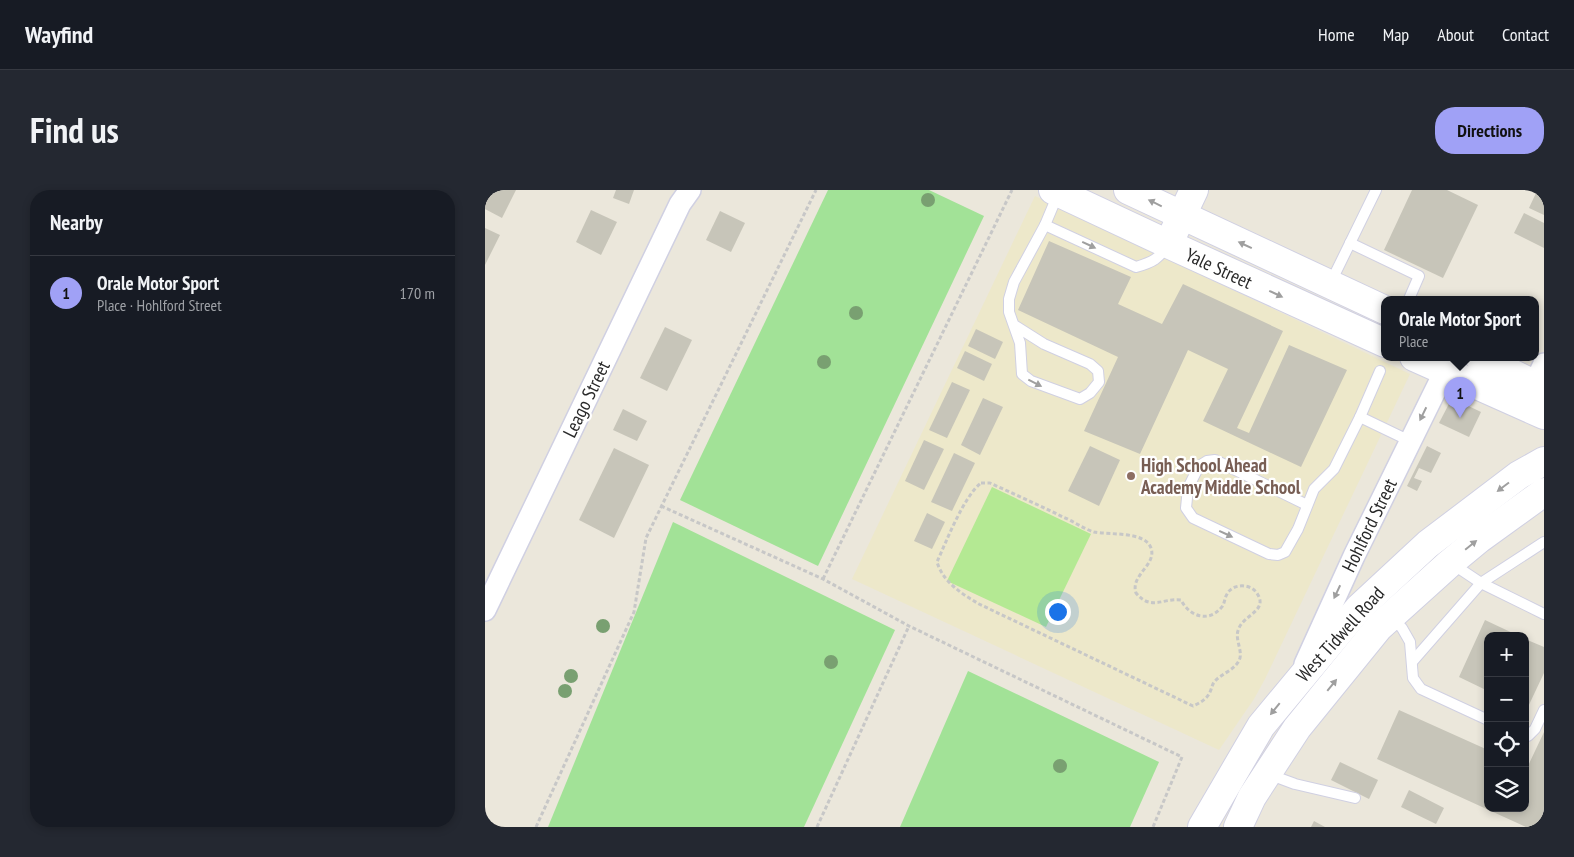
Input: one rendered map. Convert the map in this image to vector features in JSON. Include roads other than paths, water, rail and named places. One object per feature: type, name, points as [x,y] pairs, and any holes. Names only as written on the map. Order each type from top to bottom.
[{"type":"main road","name":"Yale Street","points":[[1128,190],[1381,308]]},
{"type":"main road","points":[[1168,244],[1194,190]]},
{"type":"main road","name":"Yale Street","points":[[1056,191],[1381,341]]},
{"type":"main road","points":[[1423,361],[1544,415]]},
{"type":"main road","points":[[1490,361],[1541,379]]},
{"type":"main road","name":"West Tidwell Road","points":[[1204,826],[1261,726],[1359,608],[1428,544],[1519,475],[1544,461]]},
{"type":"main road","name":"West Tidwell Road","points":[[1238,827],[1252,797],[1297,728],[1385,622],[1479,539],[1544,492]]},
{"type":"main road","points":[[1359,608],[1385,622]]},
{"type":"street","name":"Leago Street","points":[[485,610],[680,204],[690,190]]},
{"type":"street","name":"Hohlford Street","points":[[1298,681],[1353,556],[1445,371]]},
{"type":"lane","points":[[1330,285],[1376,190]]},
{"type":"lane","points":[[1014,325],[1044,344],[1090,364],[1098,371],[1099,382],[1090,393],[1080,399],[1031,381],[1022,374],[1020,343],[1009,312],[1009,299],[1015,282],[1045,225],[1056,191]]},
{"type":"lane","points":[[1045,225],[1136,267],[1160,256],[1168,244]]},
{"type":"lane","points":[[1350,243],[1419,276],[1410,296]]},
{"type":"lane","points":[[1307,505],[1215,460],[1207,461],[1199,466],[1188,488],[1186,508],[1193,518],[1269,554],[1278,555],[1285,552],[1298,529],[1307,505],[1313,489],[1334,469],[1379,371]]},
{"type":"lane","points":[[1359,417],[1410,441]]},
{"type":"lane","points":[[1412,662],[1481,583],[1544,542]]},
{"type":"lane","points":[[1450,563],[1481,583],[1544,614]]},
{"type":"lane","points":[[1385,622],[1402,628],[1410,642],[1413,678],[1421,689],[1484,718]]},
{"type":"lane","points":[[1529,735],[1535,729],[1544,710]]},
{"type":"lane","points":[[1267,774],[1295,784],[1355,798]]},
{"type":"place","name":"Orale Motor Sport","points":[[1460,418]]},
{"type":"place","name":"High School Ahead Academy Middle School","points":[[1131,476]]}]
